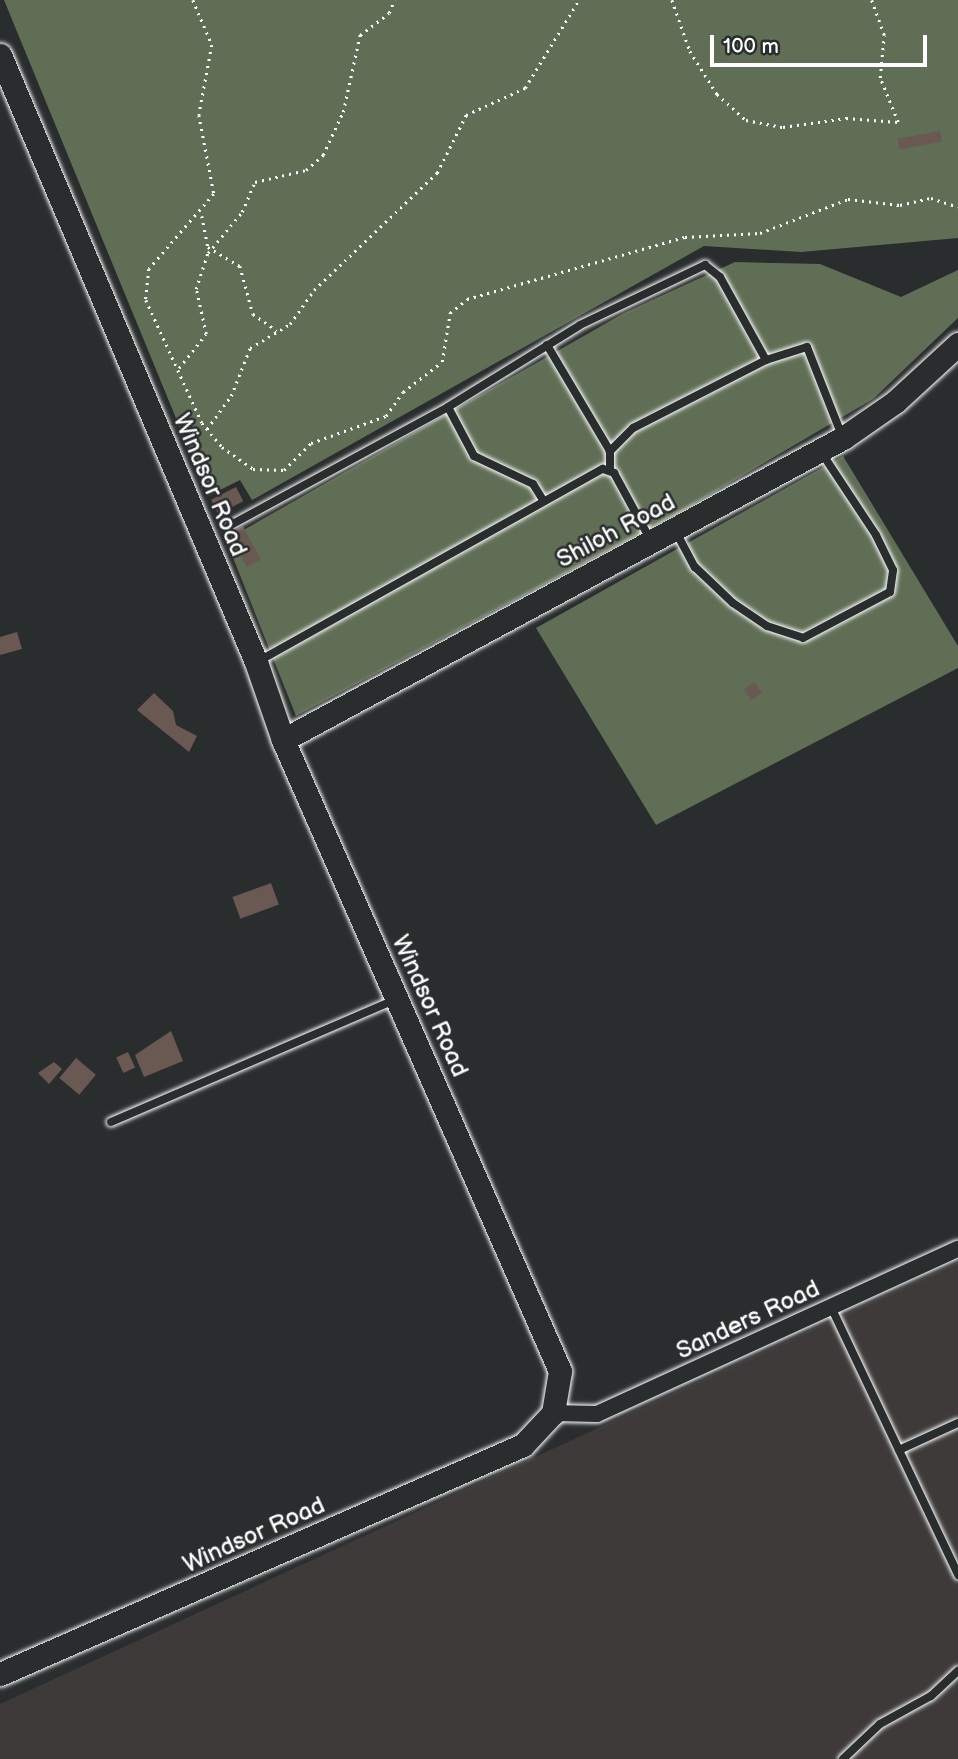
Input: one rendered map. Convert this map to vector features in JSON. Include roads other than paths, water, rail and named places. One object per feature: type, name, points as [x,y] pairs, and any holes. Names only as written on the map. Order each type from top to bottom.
[{"type":"main road","name":"Windsor Road","points":[[0,55],[256,662],[283,740],[554,1348],[560,1394],[553,1413],[523,1445],[0,1674]]},
{"type":"main road","name":"Shiloh Road","points":[[283,740],[843,438],[895,402],[958,344]]},
{"type":"street","name":"Sanders Road","points":[[553,1413],[597,1414],[958,1250]]},
{"type":"lane","points":[[229,526],[448,407],[547,345],[644,291],[705,265],[720,277],[766,360]]},
{"type":"lane","points":[[547,345],[610,451],[610,469],[651,542]]},
{"type":"lane","points":[[610,451],[633,428],[766,360],[807,347],[843,438]]},
{"type":"lane","points":[[448,407],[474,456],[533,484],[543,500]]},
{"type":"lane","points":[[675,529],[695,567],[733,603],[767,626],[803,638],[890,592],[892,570],[881,547],[820,450]]},
{"type":"lane","points":[[256,662],[543,500],[610,469]]},
{"type":"lane","points":[[111,1122],[398,998]]},
{"type":"lane","points":[[831,1307],[958,1575]]},
{"type":"lane","points":[[899,1450],[958,1423]]},
{"type":"lane","points":[[843,1759],[880,1724],[931,1696],[958,1671]]}]
